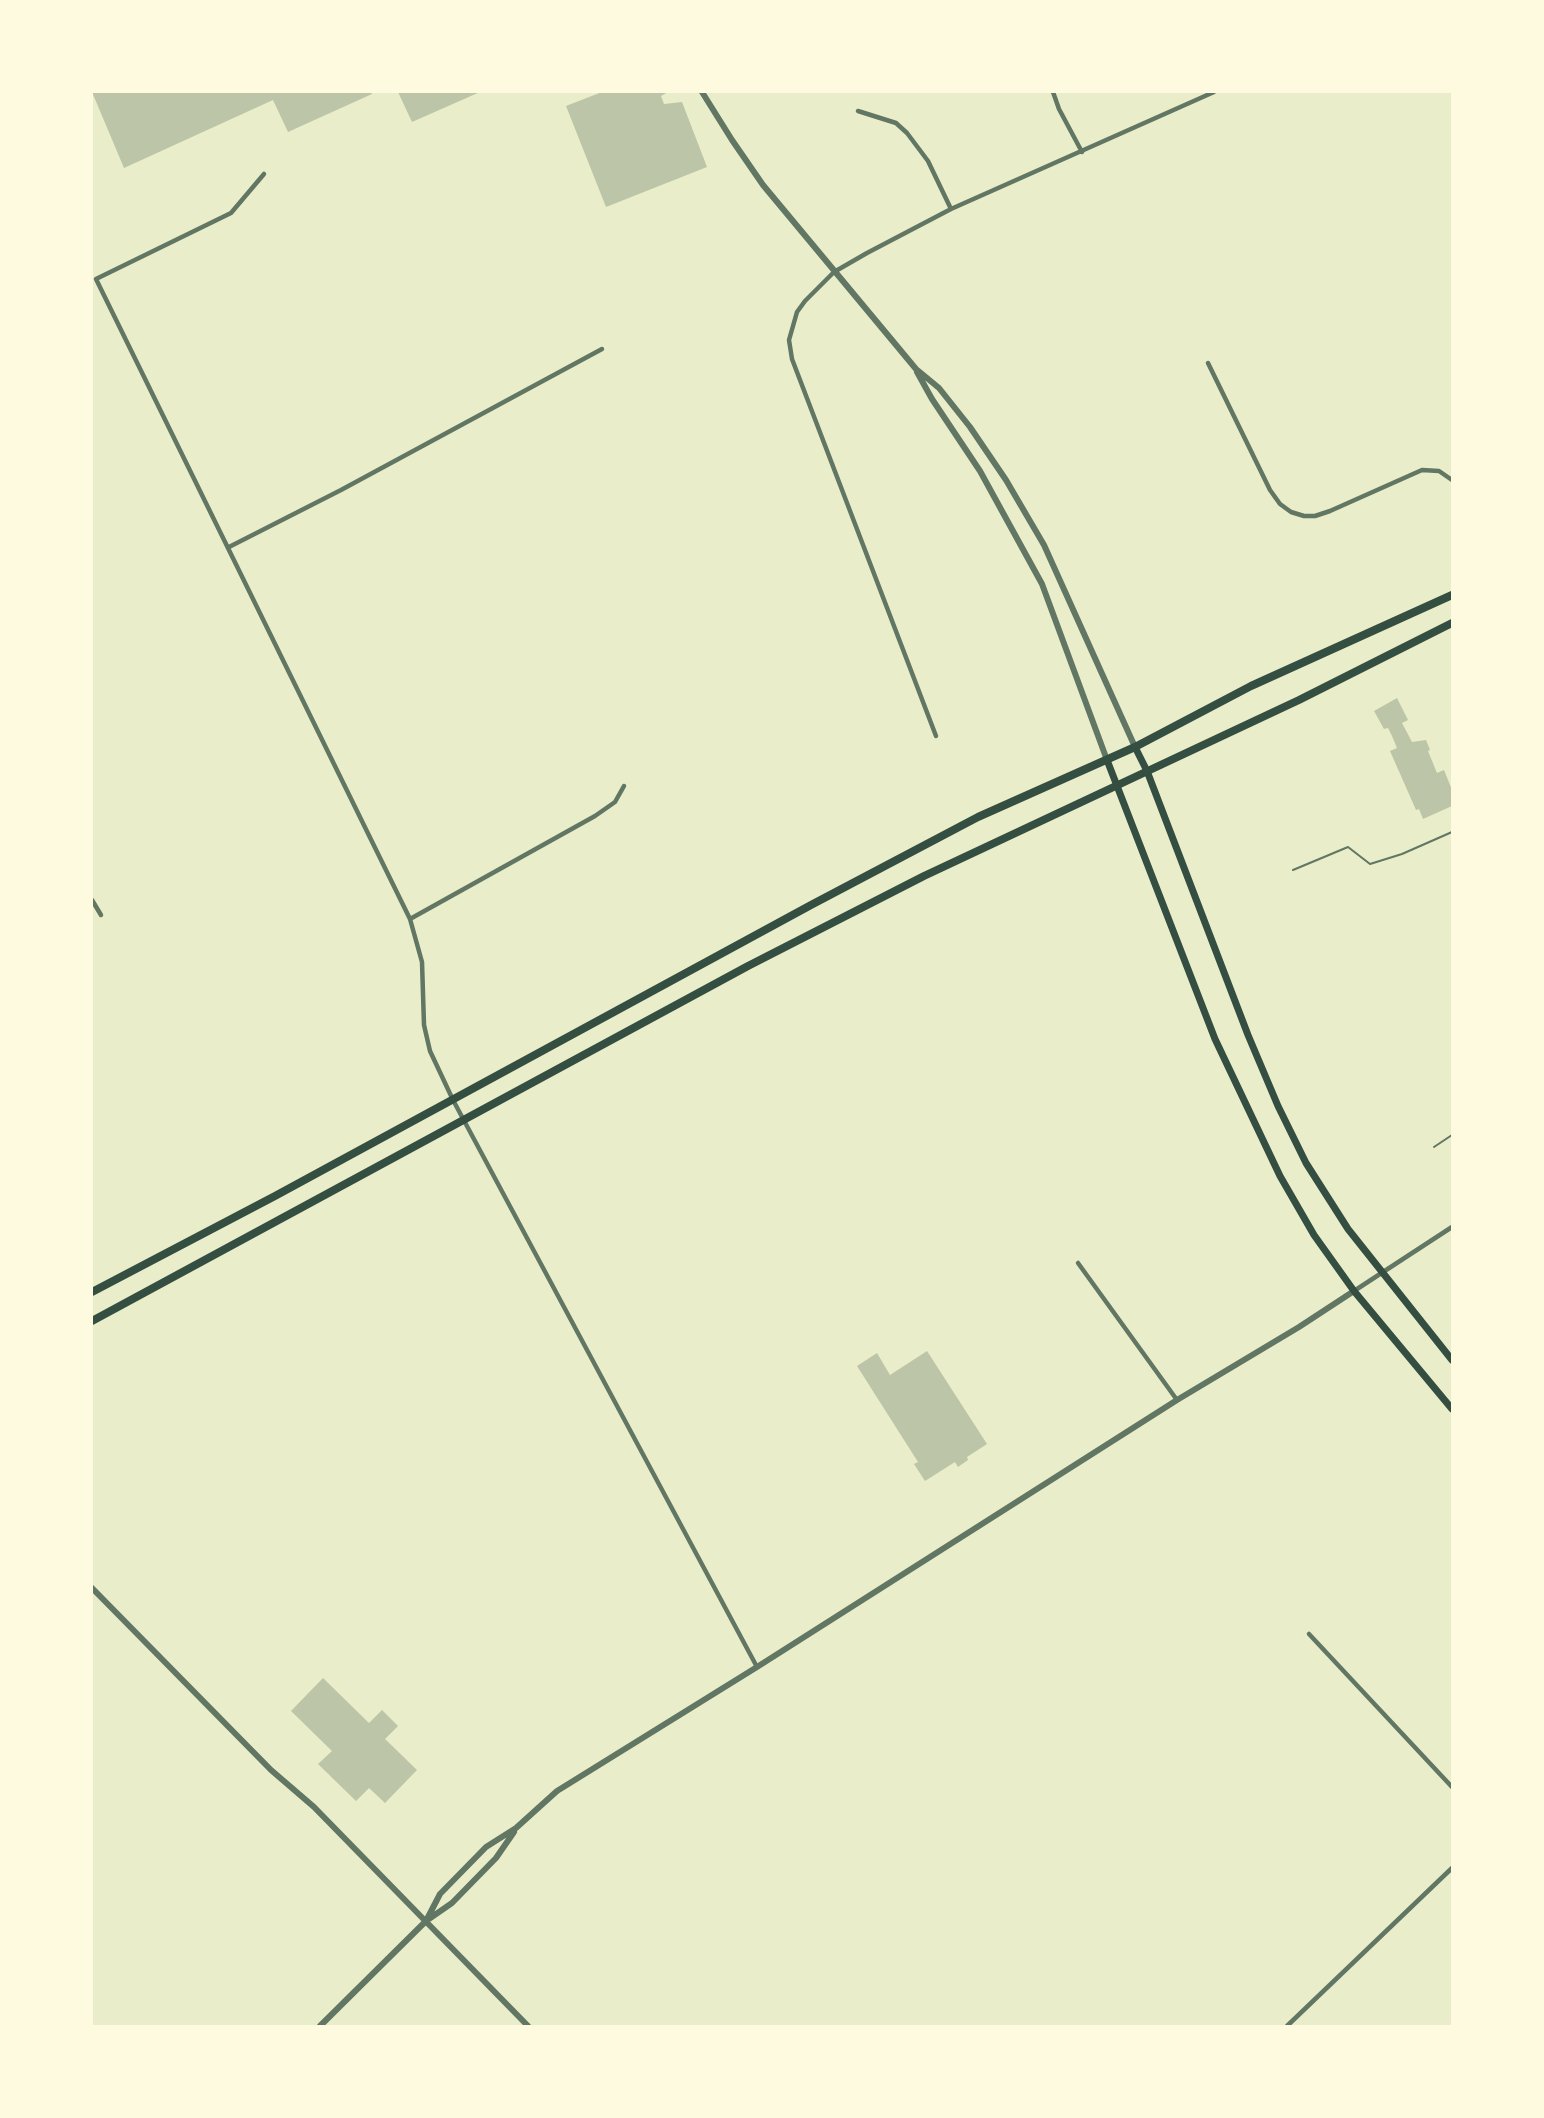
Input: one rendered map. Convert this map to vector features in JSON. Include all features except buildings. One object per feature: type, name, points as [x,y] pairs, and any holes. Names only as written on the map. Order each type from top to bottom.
[{"type":"main road","points":[[92,1292],[275,1196],[803,909],[968,823],[1135,747],[1251,686],[1452,595]]},
{"type":"main road","points":[[92,1321],[748,966],[914,881],[1299,700],[1452,623]]},
{"type":"main road","points":[[1135,747],[1147,771],[1248,1035],[1278,1106],[1306,1163],[1348,1229],[1452,1360]]},
{"type":"main road","points":[[1107,760],[1115,786],[1215,1039],[1280,1176],[1314,1235],[1354,1291],[1452,1408]]},
{"type":"street","points":[[702,92],[744,159],[834,272],[916,369],[939,388],[970,427],[1006,480],[1044,544],[1135,747]]},
{"type":"street","points":[[1053,92],[1059,109],[1082,152]]},
{"type":"street","points":[[936,736],[792,359],[789,340],[797,312],[834,272],[951,208],[1214,92]]},
{"type":"street","points":[[858,111],[896,123],[908,132],[928,161],[951,208]]},
{"type":"street","points":[[264,174],[231,213],[96,279],[410,919],[422,962],[422,1010],[430,1051],[453,1100],[757,1667]]},
{"type":"street","points":[[229,547],[341,490],[602,349]]},
{"type":"street","points":[[1208,363],[1270,490],[1280,504],[1291,512],[1304,516],[1315,516],[1422,470],[1439,471],[1452,480]]},
{"type":"street","points":[[916,369],[932,399],[980,471],[1042,584],[1107,760]]},
{"type":"street","points":[[410,919],[595,816],[615,802],[624,786]]},
{"type":"street","points":[[92,900],[100,915]]},
{"type":"street","points":[[426,1921],[440,1894],[486,1847],[516,1828],[558,1791],[590,1769],[757,1667],[1177,1400],[1299,1327],[1452,1227]]},
{"type":"street","points":[[1078,1263],[1177,1400]]},
{"type":"street","points":[[92,1588],[271,1770],[314,1808],[528,2026]]},
{"type":"street","points":[[1308,1634],[1452,1786]]},
{"type":"street","points":[[321,2026],[426,1921],[452,1903],[496,1858],[516,1828]]},
{"type":"street","points":[[1287,2026],[1452,1868]]},
{"type":"lane","points":[[1293,870],[1348,847],[1370,864],[1402,854],[1452,832]]},
{"type":"lane","points":[[1434,1147],[1452,1135]]}]
